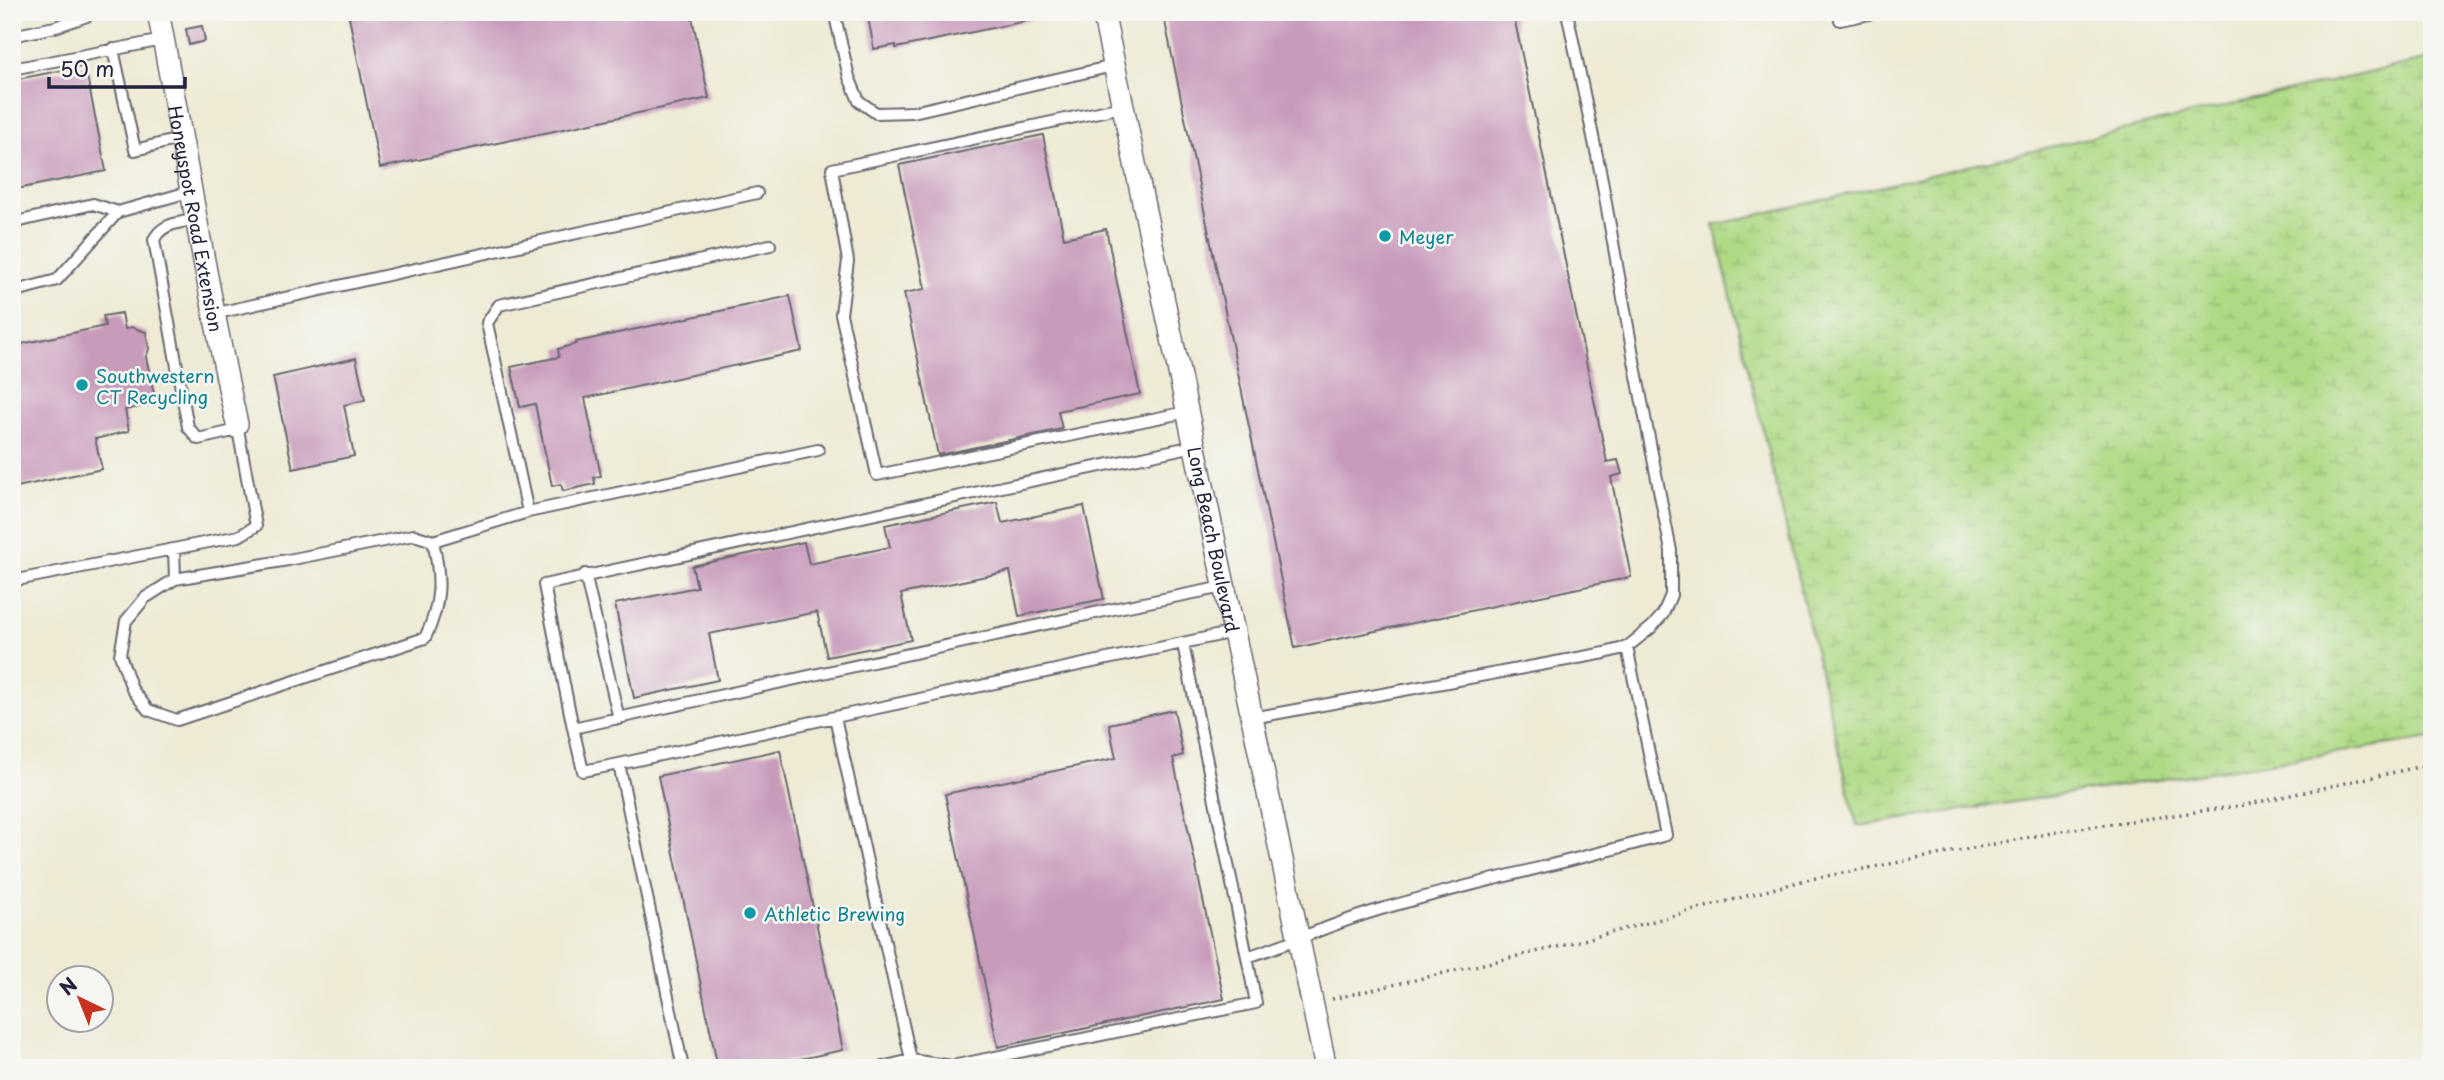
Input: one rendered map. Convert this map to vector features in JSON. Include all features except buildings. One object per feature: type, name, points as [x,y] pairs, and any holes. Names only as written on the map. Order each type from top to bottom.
[{"type":"street","name":"Honeyspot Road Extension","points":[[158,12],[183,138],[212,314],[237,427]]},
{"type":"street","name":"Long Beach Boulevard","points":[[1103,12],[1326,1068]]},
{"type":"lane","points":[[12,36],[55,27],[87,16],[90,12]]},
{"type":"lane","points":[[834,12],[849,77],[859,101],[876,113],[913,112],[1113,66]]},
{"type":"lane","points":[[1252,718],[1605,653],[1627,647],[1652,627],[1663,614],[1671,595],[1671,551],[1637,380],[1601,175],[1567,12]]},
{"type":"lane","points":[[1839,12],[1840,20],[1879,12]]},
{"type":"lane","points":[[12,69],[163,40]]},
{"type":"lane","points":[[113,49],[135,150],[183,138]]},
{"type":"lane","points":[[1122,107],[832,169],[848,261],[841,314],[877,475],[1187,412]]},
{"type":"lane","points":[[12,292],[57,279],[118,212],[192,191]]},
{"type":"lane","points":[[212,314],[757,193]]},
{"type":"lane","points":[[12,223],[93,204],[118,212]]},
{"type":"lane","points":[[12,581],[239,536],[256,526],[237,427],[198,439],[188,427],[154,240],[157,233],[166,226],[197,219]]},
{"type":"lane","points":[[528,512],[487,323],[499,305],[770,245]]},
{"type":"lane","points":[[1194,446],[585,574],[544,585],[573,728],[583,771],[1234,632]]},
{"type":"lane","points":[[433,541],[440,572],[435,618],[425,638],[177,720],[148,710],[132,689],[120,655],[127,621],[145,598],[174,579],[414,536],[433,541],[528,512],[818,450]]},
{"type":"lane","points":[[174,549],[174,579]]},
{"type":"lane","points":[[585,574],[619,719]]},
{"type":"lane","points":[[573,728],[1224,587]]},
{"type":"lane","points":[[878,1068],[912,1060],[952,1066],[1256,1003],[1183,643]]},
{"type":"lane","points":[[1247,957],[1418,899],[1567,863],[1666,835],[1627,647]]},
{"type":"lane","points":[[835,717],[912,1060]]},
{"type":"lane","points":[[619,764],[683,1068]]},
{"type":"path","points":[[1312,1003],[1557,947],[1806,880],[2067,830],[2245,805],[2432,764]]},
{"type":"green space","points":[[2432,58],[2432,738],[1857,826],[1714,225]]},
{"type":"place","name":"Meyer","points":[[1385,236]]},
{"type":"place","name":"Southwestern CT Recycling","points":[[82,385]]},
{"type":"place","name":"Athletic Brewing","points":[[750,913]]}]
